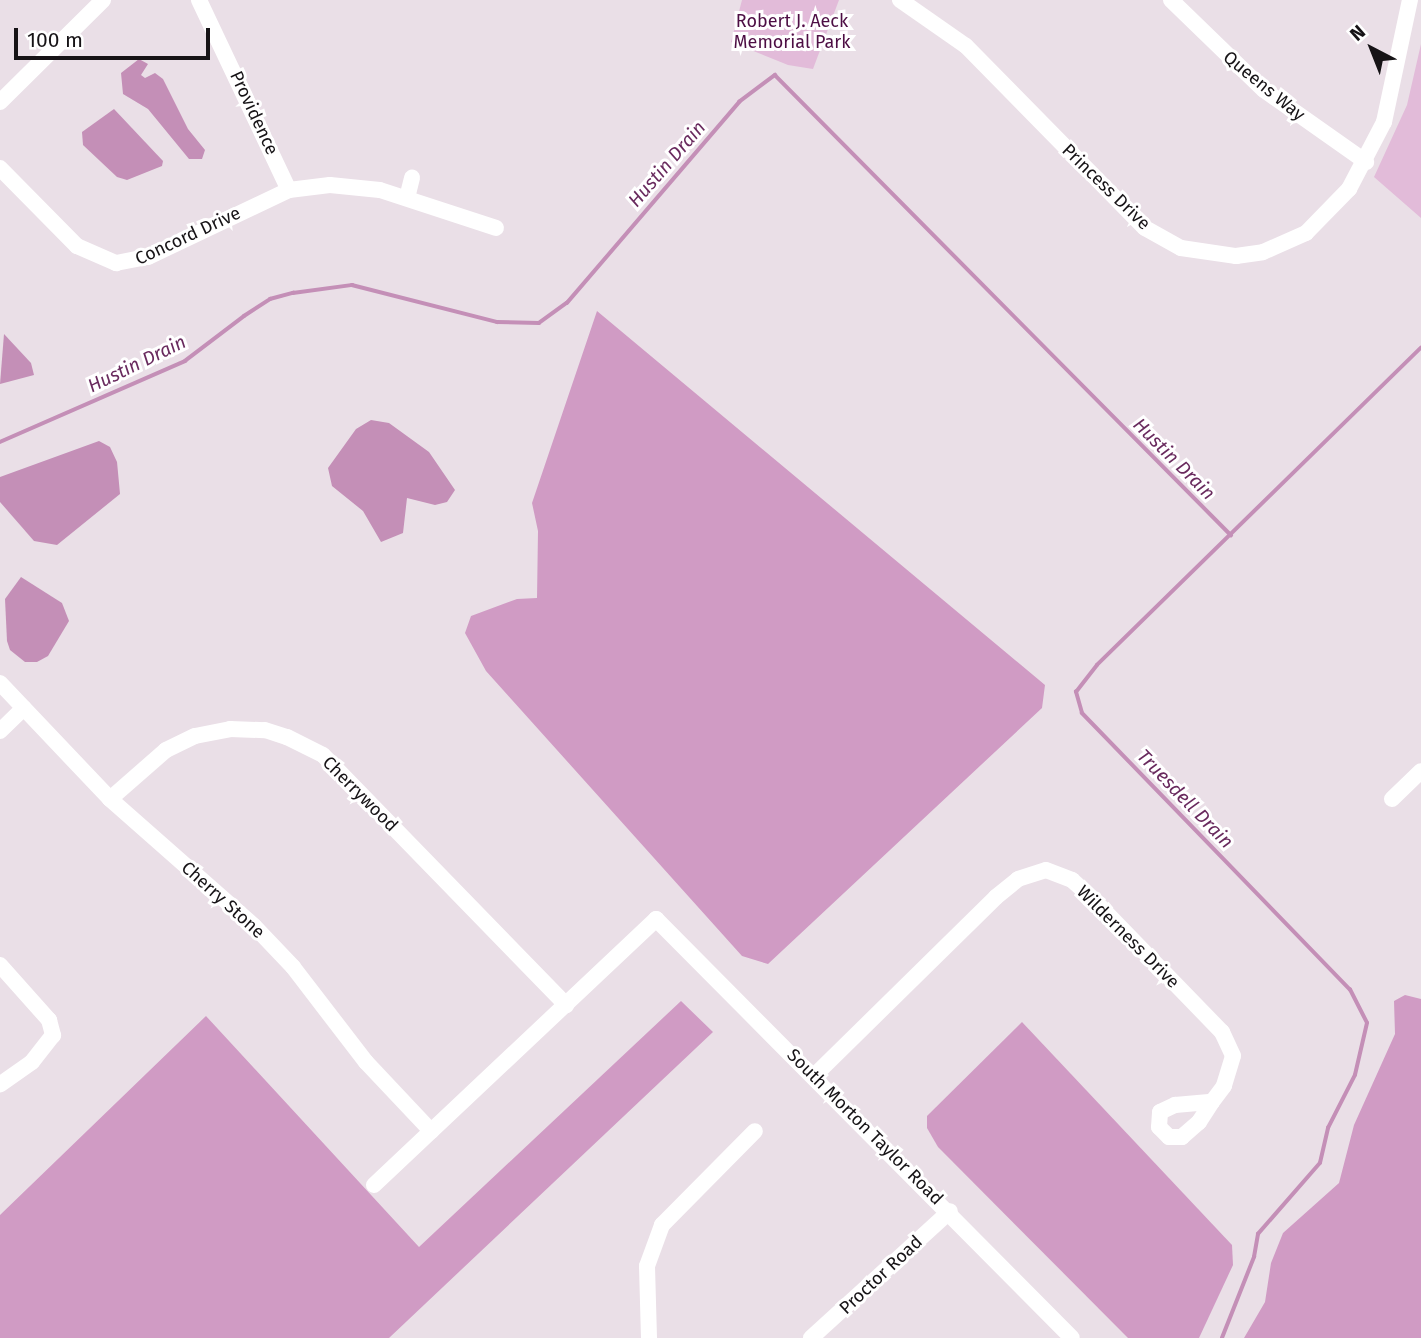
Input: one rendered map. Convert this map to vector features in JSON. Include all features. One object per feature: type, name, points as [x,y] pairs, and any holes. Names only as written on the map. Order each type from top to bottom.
[{"type":"street","points":[[0,102],[103,0]]},
{"type":"street","name":"Providence","points":[[199,0],[289,190]]},
{"type":"street","name":"Princess Drive","points":[[900,0],[966,46],[1134,219],[1181,248],[1236,256],[1285,244],[1329,212],[1366,162],[1384,122],[1410,0]]},
{"type":"street","name":"Queens Way","points":[[1171,0],[1264,90],[1366,162]]},
{"type":"street","name":"Concord Drive","points":[[0,168],[77,246],[116,263],[148,257],[289,190],[352,185],[407,198],[496,229]]},
{"type":"street","points":[[407,198],[412,178]]},
{"type":"street","name":"Cherry Stone","points":[[0,684],[110,799],[240,912],[293,967],[366,1062],[431,1131]]},
{"type":"street","points":[[0,731],[24,708]]},
{"type":"street","name":"Cherrywood","points":[[110,799],[166,750],[195,736],[256,729],[296,741],[336,768],[566,1005]]},
{"type":"street","points":[[1392,799],[1421,771]]},
{"type":"street","name":"Wilderness Drive","points":[[814,1076],[996,897],[1018,879],[1046,870],[1072,880],[1094,900],[1222,1032],[1233,1056],[1224,1086],[1212,1102]]},
{"type":"street","name":"South Morton Taylor Road","points":[[566,1005],[656,919],[950,1211],[1072,1338]]},
{"type":"street","points":[[0,965],[49,1020],[53,1035],[32,1062],[0,1084]]},
{"type":"street","points":[[374,1185],[566,1005]]},
{"type":"street","points":[[649,1338],[647,1266],[662,1225],[755,1131]]},
{"type":"street","name":"Proctor Road","points":[[811,1338],[950,1211]]},
{"type":"green space","name":"Robert J. Aeck Memorial Park","points":[[742,0],[839,0],[813,69],[788,65],[731,42]]},
{"type":"green space","points":[[1421,44],[1421,218],[1374,177],[1407,105]]},
{"type":"shaded area","points":[[139,59],[148,64],[141,75],[145,78],[155,73],[163,79],[188,129],[205,150],[202,159],[189,159],[148,109],[123,94],[121,73]]},
{"type":"shaded area","points":[[114,109],[163,161],[162,166],[127,180],[117,177],[83,145],[82,132]]},
{"type":"shaded area","points":[[597,311],[1045,685],[1042,708],[768,964],[742,956],[486,671],[465,633],[471,616],[517,599],[537,598],[538,531],[532,503]]},
{"type":"shaded area","points":[[4,334],[31,363],[34,375],[0,384]]},
{"type":"shaded area","points":[[371,420],[389,423],[429,452],[455,490],[447,502],[435,505],[407,498],[403,533],[381,542],[363,511],[332,486],[328,468],[356,429]]},
{"type":"shaded area","points":[[99,441],[110,447],[117,462],[120,494],[57,545],[34,541],[0,502],[0,477]]},
{"type":"shaded area","points":[[21,577],[62,603],[69,621],[48,656],[37,662],[25,662],[10,650],[7,641],[5,599]]},
{"type":"shaded area","points":[[1405,995],[1421,999],[1421,1338],[1244,1338],[1265,1302],[1271,1263],[1283,1233],[1339,1183],[1354,1125],[1395,1034],[1394,1001]]},
{"type":"shaded area","points":[[681,1001],[713,1032],[389,1338],[0,1338],[0,1215],[206,1016],[419,1247]]},
{"type":"shaded area","points":[[1022,1022],[1232,1245],[1233,1265],[1199,1338],[1128,1338],[938,1147],[927,1128],[927,1116]]},
{"type":"waterway","name":"Hustin Drain","points":[[0,442],[185,361],[270,299],[293,293],[352,285],[497,322],[539,323],[567,303],[739,102],[775,75],[1231,535]]},
{"type":"waterway","name":"Truesdell Drain","points":[[1222,1338],[1254,1257],[1258,1234],[1320,1163],[1328,1128],[1355,1075],[1367,1023],[1350,990],[1082,713],[1076,692],[1097,665],[1421,348]]}]
